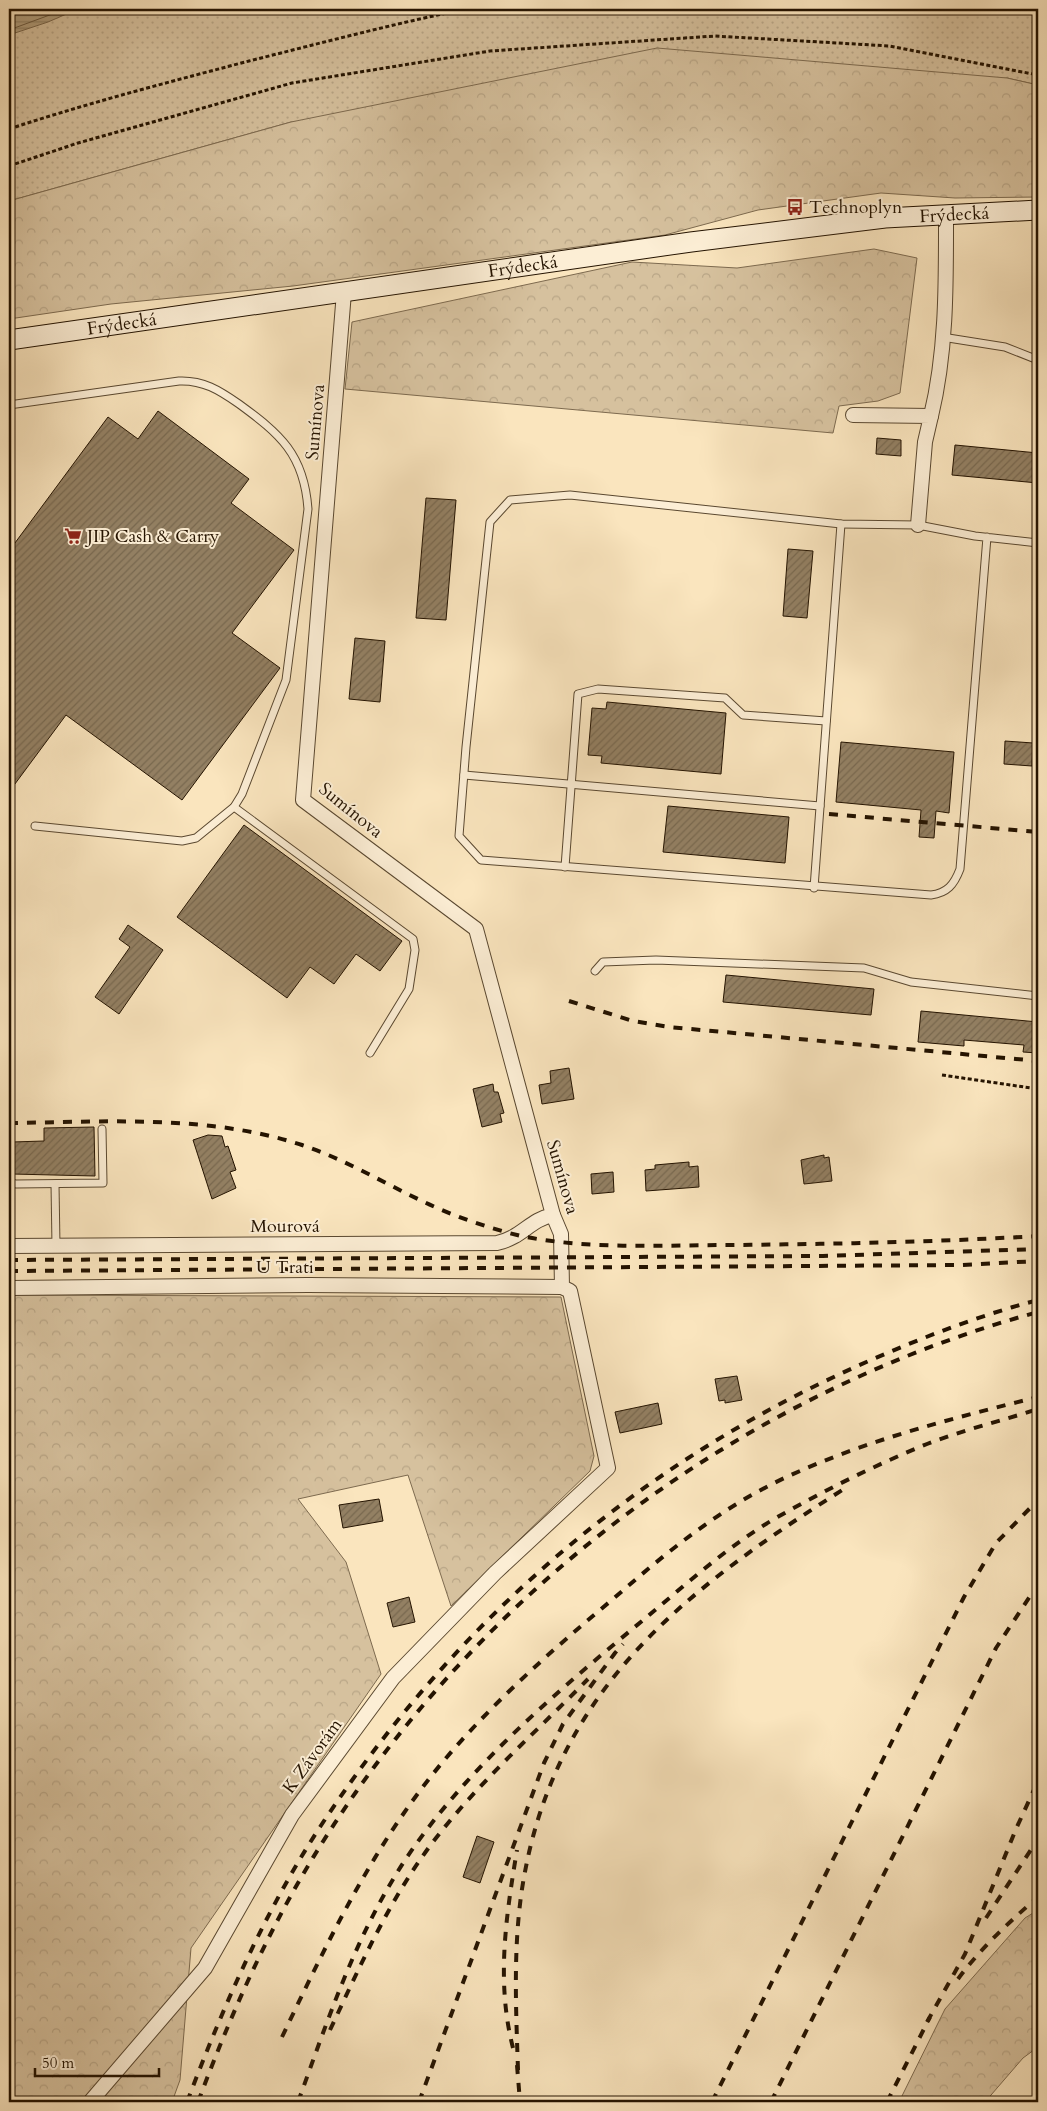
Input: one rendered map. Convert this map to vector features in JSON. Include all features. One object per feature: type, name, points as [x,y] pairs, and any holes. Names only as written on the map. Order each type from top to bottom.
[{"type":"main road","name":"Frýdecká","points":[[9,340],[691,242],[885,218],[1038,210]]},
{"type":"street","points":[[918,525],[925,442],[937,392],[942,337],[946,279],[946,214]]},
{"type":"street","name":"Sumínova","points":[[344,292],[303,800],[476,929],[553,1215],[561,1234],[566,1289]]},
{"type":"street","points":[[853,414],[932,416]]},
{"type":"street","name":"Mourová","points":[[9,1246],[497,1243],[511,1240],[540,1218],[553,1215]]},
{"type":"street","name":"U Trati","points":[[9,1288],[308,1285],[566,1289]]},
{"type":"street","name":"K Závorám","points":[[90,2102],[205,1968],[292,1815],[393,1678],[495,1573],[608,1468],[566,1289]]},
{"type":"lane","points":[[942,337],[1005,346],[1038,360]]},
{"type":"lane","points":[[9,405],[179,381],[198,382],[218,390],[269,426],[283,440],[292,453],[304,482],[308,509],[289,667],[242,794],[234,807],[196,838],[182,841],[35,826]]},
{"type":"lane","points":[[987,538],[960,869],[956,880],[949,889],[940,894],[931,895],[814,888],[480,860],[459,836],[490,522],[510,500],[570,495],[841,524],[918,525],[987,538],[1038,543]]},
{"type":"lane","points":[[814,888],[841,524]]},
{"type":"lane","points":[[565,867],[578,694],[598,689],[725,698],[743,715],[826,721]]},
{"type":"lane","points":[[464,775],[820,806]]},
{"type":"lane","points":[[234,807],[413,939],[415,950],[409,989],[370,1053]]},
{"type":"lane","points":[[595,971],[603,962],[656,960],[864,968],[911,982],[1038,996]]},
{"type":"lane","points":[[9,1182],[16,1184],[103,1183],[102,1129]]},
{"type":"lane","points":[[55,1184],[56,1246]]},
{"type":"path","points":[[9,128],[194,76],[395,24],[466,9]]},
{"type":"path","points":[[9,166],[78,143],[292,84],[490,51],[715,36],[889,46],[1038,76]]},
{"type":"path","points":[[942,1075],[1038,1089]]},
{"type":"green space","points":[[66,9],[1038,9],[1038,85],[1007,78],[291,122],[9,201],[9,30]]},
{"type":"green space","points":[[657,48],[1007,78],[1038,85],[1038,197],[955,198],[881,193],[758,210],[665,235],[293,286],[111,304],[9,319],[9,201],[291,122]]},
{"type":"green space","points":[[874,249],[917,258],[900,393],[878,401],[839,406],[833,433],[345,389],[352,322],[632,262],[737,268]]},
{"type":"green space","points":[[9,1295],[561,1297],[594,1456],[590,1471],[451,1606],[408,1475],[298,1499],[346,1562],[381,1674],[191,1948],[180,2080],[172,2102],[9,2102]]},
{"type":"green space","points":[[1038,1910],[1038,2047],[1023,2058],[985,2102],[899,2102],[945,2009],[1025,1918]]},
{"type":"water","points":[[9,9],[78,9],[48,22],[9,35]]},
{"type":"building","points":[[158,411],[249,479],[231,503],[294,550],[232,633],[280,668],[182,800],[66,715],[9,792],[9,551],[108,417],[138,439]]},
{"type":"building","points":[[877,438],[901,440],[901,456],[876,454]]},
{"type":"building","points":[[955,445],[1038,453],[1038,483],[952,475]]},
{"type":"building","points":[[426,498],[456,500],[446,620],[416,618]]},
{"type":"building","points":[[788,549],[813,551],[807,618],[783,616]]},
{"type":"building","points":[[355,638],[385,641],[380,702],[349,699]]},
{"type":"building","points":[[607,702],[726,713],[721,774],[601,763],[602,756],[588,755],[592,708],[606,709]]},
{"type":"building","points":[[1005,741],[1033,743],[1032,766],[1004,764]]},
{"type":"building","points":[[841,742],[954,752],[949,813],[936,811],[934,838],[919,837],[921,810],[836,802]]},
{"type":"building","points":[[668,806],[789,817],[785,863],[663,852]]},
{"type":"building","points":[[244,825],[402,941],[380,971],[356,954],[334,984],[310,967],[287,998],[177,917]]},
{"type":"building","points":[[128,925],[163,950],[119,1014],[95,997],[130,947],[119,939]]},
{"type":"building","points":[[726,975],[874,989],[871,1015],[723,1002]]},
{"type":"building","points":[[921,1011],[1038,1022],[1038,1053],[1023,1052],[1024,1045],[964,1040],[964,1046],[918,1042]]},
{"type":"building","points":[[569,1068],[574,1099],[542,1104],[539,1085],[551,1083],[550,1071]]},
{"type":"building","points":[[493,1084],[494,1092],[498,1092],[504,1113],[500,1114],[502,1122],[482,1127],[473,1089]]},
{"type":"building","points":[[94,1127],[95,1176],[12,1174],[12,1142],[44,1141],[44,1128]]},
{"type":"building","points":[[208,1135],[222,1136],[225,1147],[228,1146],[236,1170],[230,1172],[236,1188],[212,1199],[193,1140]]},
{"type":"building","points":[[824,1155],[824,1158],[829,1157],[832,1181],[804,1184],[801,1160]]},
{"type":"building","points":[[689,1162],[689,1167],[698,1166],[699,1187],[646,1191],[645,1170],[655,1169],[655,1165]]},
{"type":"building","points":[[613,1172],[614,1192],[592,1194],[591,1174]]},
{"type":"building","points":[[737,1376],[742,1400],[725,1403],[725,1400],[719,1401],[715,1379]]},
{"type":"building","points":[[658,1403],[662,1424],[620,1433],[615,1412]]},
{"type":"building","points":[[379,1499],[383,1521],[343,1528],[339,1505]]},
{"type":"building","points":[[409,1597],[415,1622],[393,1627],[387,1603]]},
{"type":"building","points":[[477,1836],[494,1842],[480,1883],[463,1877]]},
{"type":"railway","points":[[829,814],[1038,832]]},
{"type":"railway","points":[[569,1001],[633,1021],[669,1027],[1038,1061]]},
{"type":"railway","points":[[9,1123],[157,1122],[230,1128],[266,1135],[302,1145],[333,1157],[422,1201],[471,1221],[521,1236],[573,1243],[653,1246],[809,1244],[1038,1236]]},
{"type":"railway","points":[[9,1260],[823,1256],[1038,1249]]},
{"type":"railway","points":[[9,1271],[962,1265],[1038,1261]]},
{"type":"railway","points":[[187,2102],[215,2031],[246,1961],[281,1893],[320,1827],[374,1751],[432,1680],[494,1614],[561,1553],[632,1497],[708,1446],[787,1400],[871,1360],[912,1343],[996,1312],[1038,1300]]},
{"type":"railway","points":[[198,2102],[231,2018],[269,1936],[298,1883],[363,1782],[437,1689],[521,1603],[612,1525],[710,1457],[815,1398],[924,1349],[1038,1312]]},
{"type":"railway","points":[[282,2037],[353,1895],[394,1828],[417,1795],[461,1741],[502,1698],[634,1581],[720,1515],[766,1487],[791,1475],[882,1440],[944,1421],[1038,1397]]},
{"type":"railway","points":[[298,2102],[334,2003],[377,1907],[414,1847],[439,1814],[465,1783],[524,1724],[585,1669],[697,1575],[747,1536],[800,1504],[872,1468],[954,1434],[1038,1409]]},
{"type":"railway","points":[[518,2070],[516,1957],[522,1889],[538,1818],[563,1756],[596,1701],[636,1651],[682,1606],[733,1565],[788,1525],[847,1487]]},
{"type":"railway","points":[[712,2102],[964,1597],[996,1543],[1038,1500]]},
{"type":"railway","points":[[771,2102],[996,1648],[1038,1584]]},
{"type":"railway","points":[[419,2102],[544,1763],[563,1724],[623,1644]]},
{"type":"railway","points":[[330,2030],[365,1956],[391,1907],[436,1838],[490,1776],[588,1679]]},
{"type":"railway","points":[[927,2022],[965,1954],[1016,1829],[1038,1781]]},
{"type":"railway","points":[[986,1918],[1038,1839]]},
{"type":"railway","points":[[513,2048],[505,1998],[504,1949],[517,1850]]},
{"type":"railway","points":[[958,1979],[996,1936],[1038,1897]]},
{"type":"railway","points":[[887,2102],[930,2017]]},
{"type":"railway","points":[[517,2065],[520,2102]]},
{"type":"railway","points":[[1029,2102],[1038,2095]]},
{"type":"place","name":"Technoplyn","points":[[795,207]]},
{"type":"place","name":"JIP Cash & Carry","points":[[73,536]]}]
